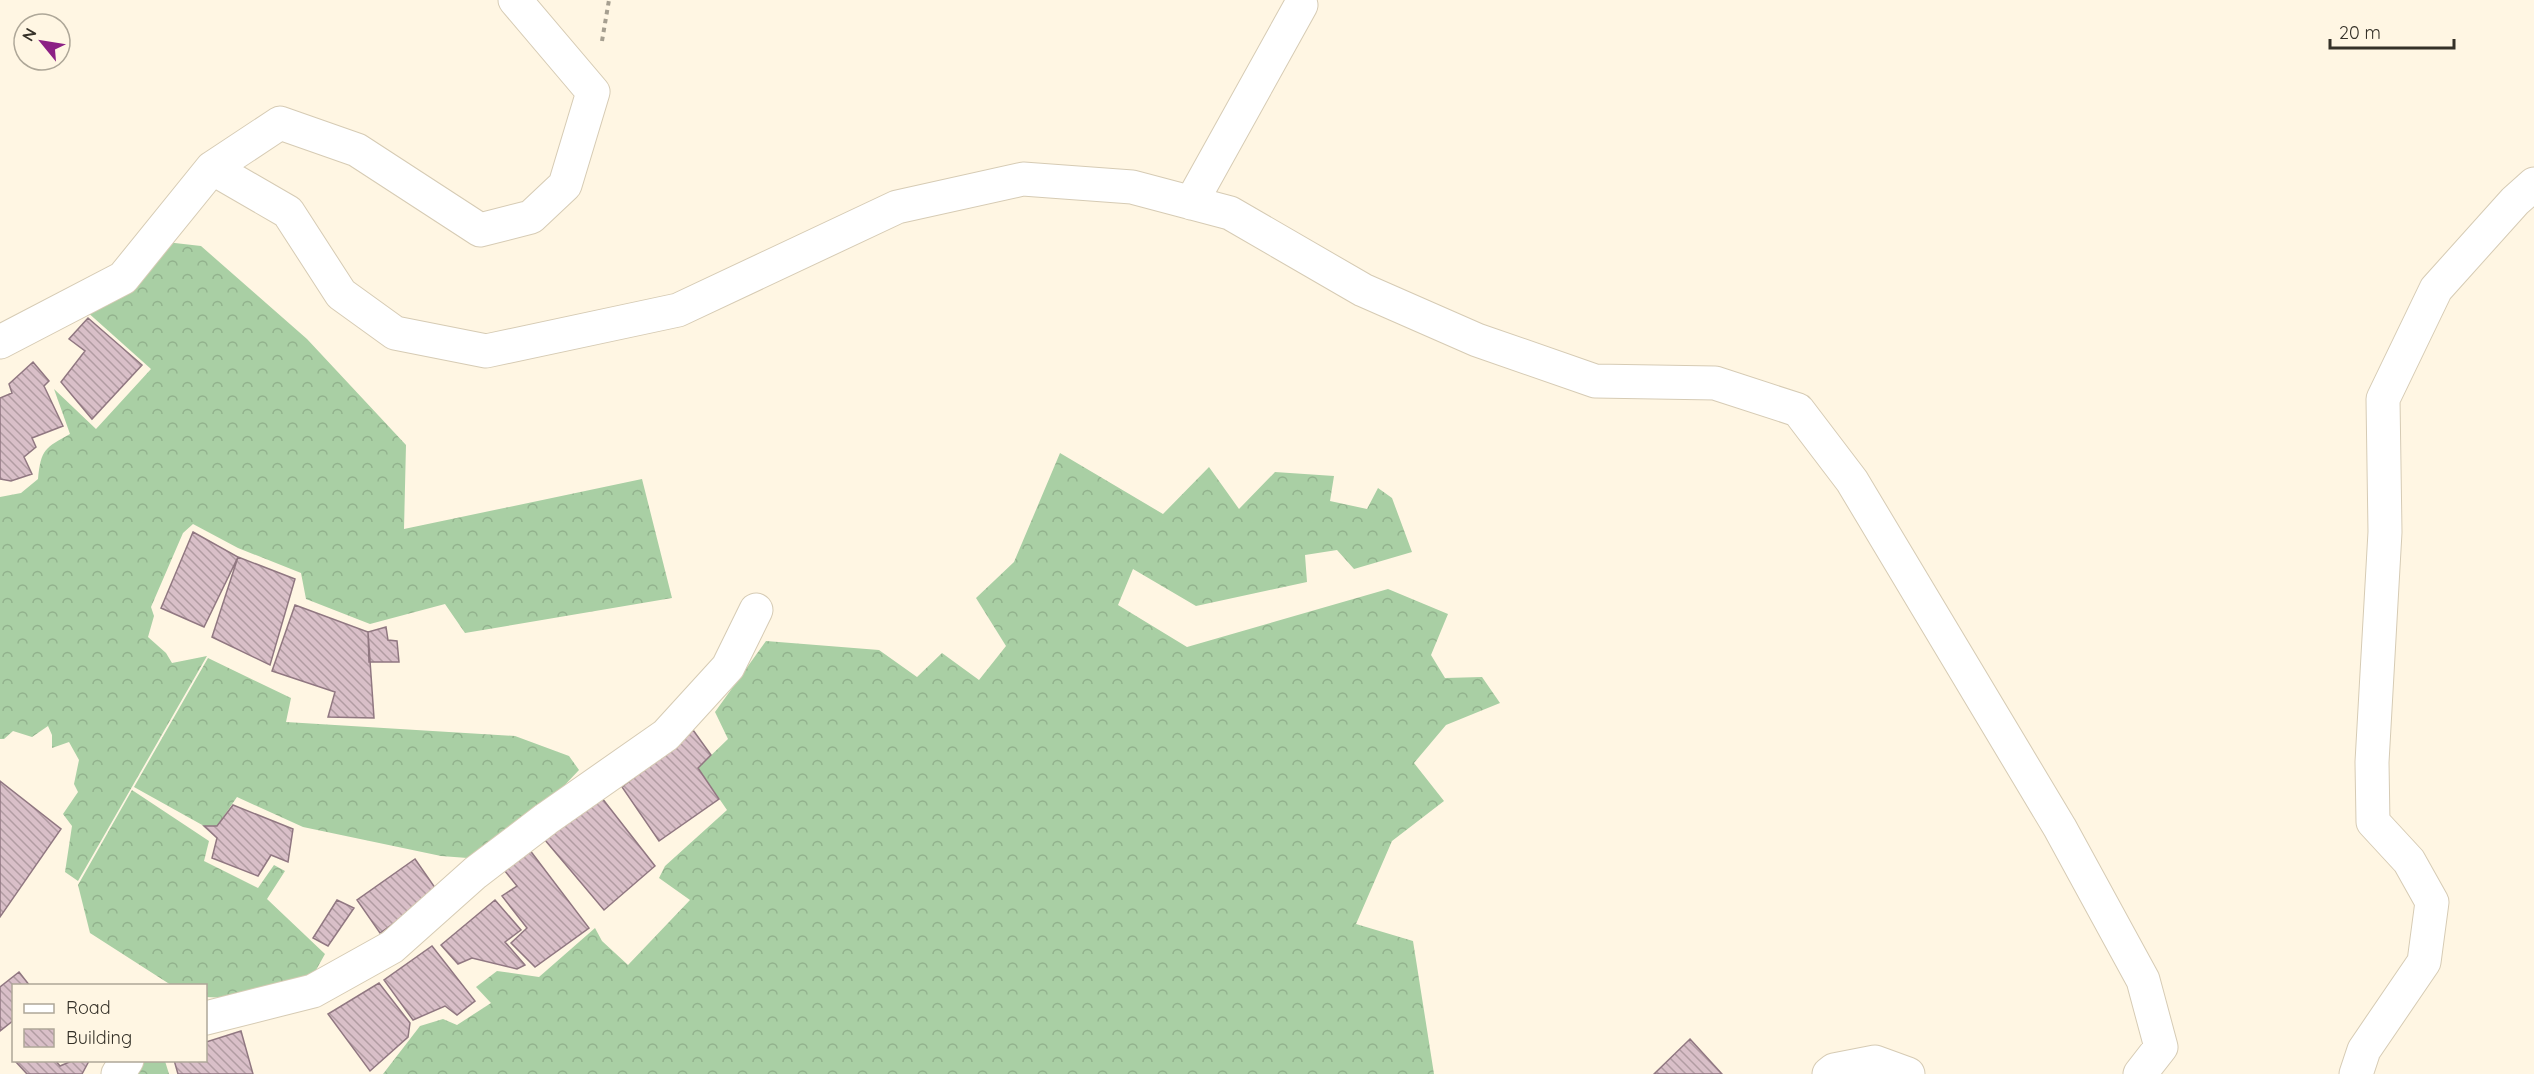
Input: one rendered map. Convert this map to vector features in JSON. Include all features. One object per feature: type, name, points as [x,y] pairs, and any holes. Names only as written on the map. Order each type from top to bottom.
[{"type":"street","points":[[0,342],[123,278],[212,168],[280,123],[357,150],[480,230],[531,217],[565,185],[593,92],[515,0]]},
{"type":"street","points":[[1191,204],[1301,5]]},
{"type":"street","points":[[212,168],[288,212],[341,294],[395,333],[486,351],[678,310],[897,207],[1023,179],[1132,187],[1230,213],[1363,290],[1477,340],[1595,381],[1715,383],[1798,410],[1852,481],[2060,828],[2143,980],[2161,1047],[2140,1074]]},
{"type":"street","points":[[2356,1074],[2364,1050],[2424,962],[2432,902],[2409,861],[2373,822],[2372,762],[2385,532],[2383,399],[2436,289],[2515,201],[2534,184]]},
{"type":"street","points":[[207,1018],[313,992],[392,947],[476,873],[546,819],[666,735],[728,667],[756,610]]},
{"type":"street","points":[[1829,1074],[1834,1070],[1873,1068],[1908,1074]]},
{"type":"green space","points":[[166,242],[201,246],[307,339],[406,445],[404,529],[642,479],[672,598],[465,633],[445,604],[370,624],[306,599],[301,573],[238,548],[193,524],[183,533],[151,607],[154,616],[148,637],[166,653],[172,663],[207,656],[78,881],[65,872],[72,826],[63,814],[78,792],[74,784],[79,760],[69,742],[52,748],[52,735],[48,726],[32,737],[13,731],[4,739],[0,739],[0,497],[21,493],[38,479],[41,461],[46,450],[70,434],[54,389],[96,429],[151,369],[85,310]]},
{"type":"green space","points":[[1060,453],[1163,514],[1209,467],[1239,509],[1275,472],[1334,476],[1330,501],[1367,509],[1378,488],[1392,498],[1412,552],[1354,569],[1337,550],[1305,555],[1307,582],[1196,606],[1133,569],[1118,605],[1187,647],[1388,589],[1448,614],[1431,655],[1445,678],[1482,677],[1500,703],[1446,725],[1414,763],[1444,801],[1392,841],[1356,924],[1413,941],[1434,1074],[383,1074],[420,1026],[443,1019],[457,1025],[491,1003],[476,987],[497,971],[539,977],[595,928],[602,941],[628,965],[690,900],[659,878],[665,866],[727,810],[698,768],[728,739],[715,712],[766,641],[879,650],[917,677],[942,653],[979,680],[1006,646],[976,598],[1014,562]]},
{"type":"green space","points":[[208,658],[291,698],[286,722],[515,736],[569,756],[579,770],[494,860],[441,856],[303,827],[237,797],[217,826],[204,826],[134,787]]},
{"type":"green space","points":[[132,790],[209,841],[204,861],[258,888],[274,865],[285,871],[267,899],[325,954],[311,979],[251,999],[207,997],[207,984],[169,984],[90,933],[78,885]]},
{"type":"green space","points":[[141,1062],[165,1062],[169,1074],[133,1074]]},
{"type":"building","points":[[88,318],[142,365],[92,419],[61,382],[85,351],[69,339]]},
{"type":"building","points":[[33,362],[49,381],[44,386],[63,426],[32,438],[36,447],[24,457],[32,474],[11,481],[0,479],[0,398],[12,393],[9,384]]},
{"type":"building","points":[[193,532],[238,557],[204,627],[161,608]]},
{"type":"building","points":[[238,557],[295,579],[270,665],[212,637]]},
{"type":"building","points":[[295,605],[368,632],[374,718],[328,717],[335,692],[272,671]]},
{"type":"building","points":[[386,627],[388,640],[397,641],[399,662],[369,662],[368,632]]},
{"type":"building","points":[[693,730],[711,755],[698,768],[719,799],[659,841],[622,787]]},
{"type":"building","points":[[0,781],[61,829],[0,917]]},
{"type":"building","points":[[598,793],[655,866],[604,910],[545,840]]},
{"type":"building","points":[[233,805],[293,829],[288,862],[271,855],[258,876],[212,858],[217,838],[204,826],[217,826]]},
{"type":"building","points":[[529,849],[589,928],[535,967],[511,943],[527,928],[502,896],[517,886],[505,871]]},
{"type":"building","points":[[415,859],[438,892],[380,933],[357,900]]},
{"type":"building","points":[[337,900],[354,908],[328,946],[313,938]]},
{"type":"building","points":[[495,900],[521,930],[505,942],[525,965],[517,969],[472,958],[458,964],[441,945]]},
{"type":"building","points":[[432,946],[475,1001],[457,1015],[445,1006],[413,1020],[384,980]]},
{"type":"building","points":[[19,972],[28,984],[12,984],[12,1022],[0,1031],[0,987]]},
{"type":"building","points":[[379,983],[410,1023],[408,1037],[370,1071],[328,1014]]},
{"type":"building","points":[[241,1031],[253,1074],[178,1074],[175,1062],[207,1062],[207,1042]]},
{"type":"building","points":[[1690,1039],[1722,1074],[1654,1074]]},
{"type":"building","points":[[16,1062],[57,1062],[60,1066],[69,1062],[88,1062],[82,1074],[27,1074]]}]
